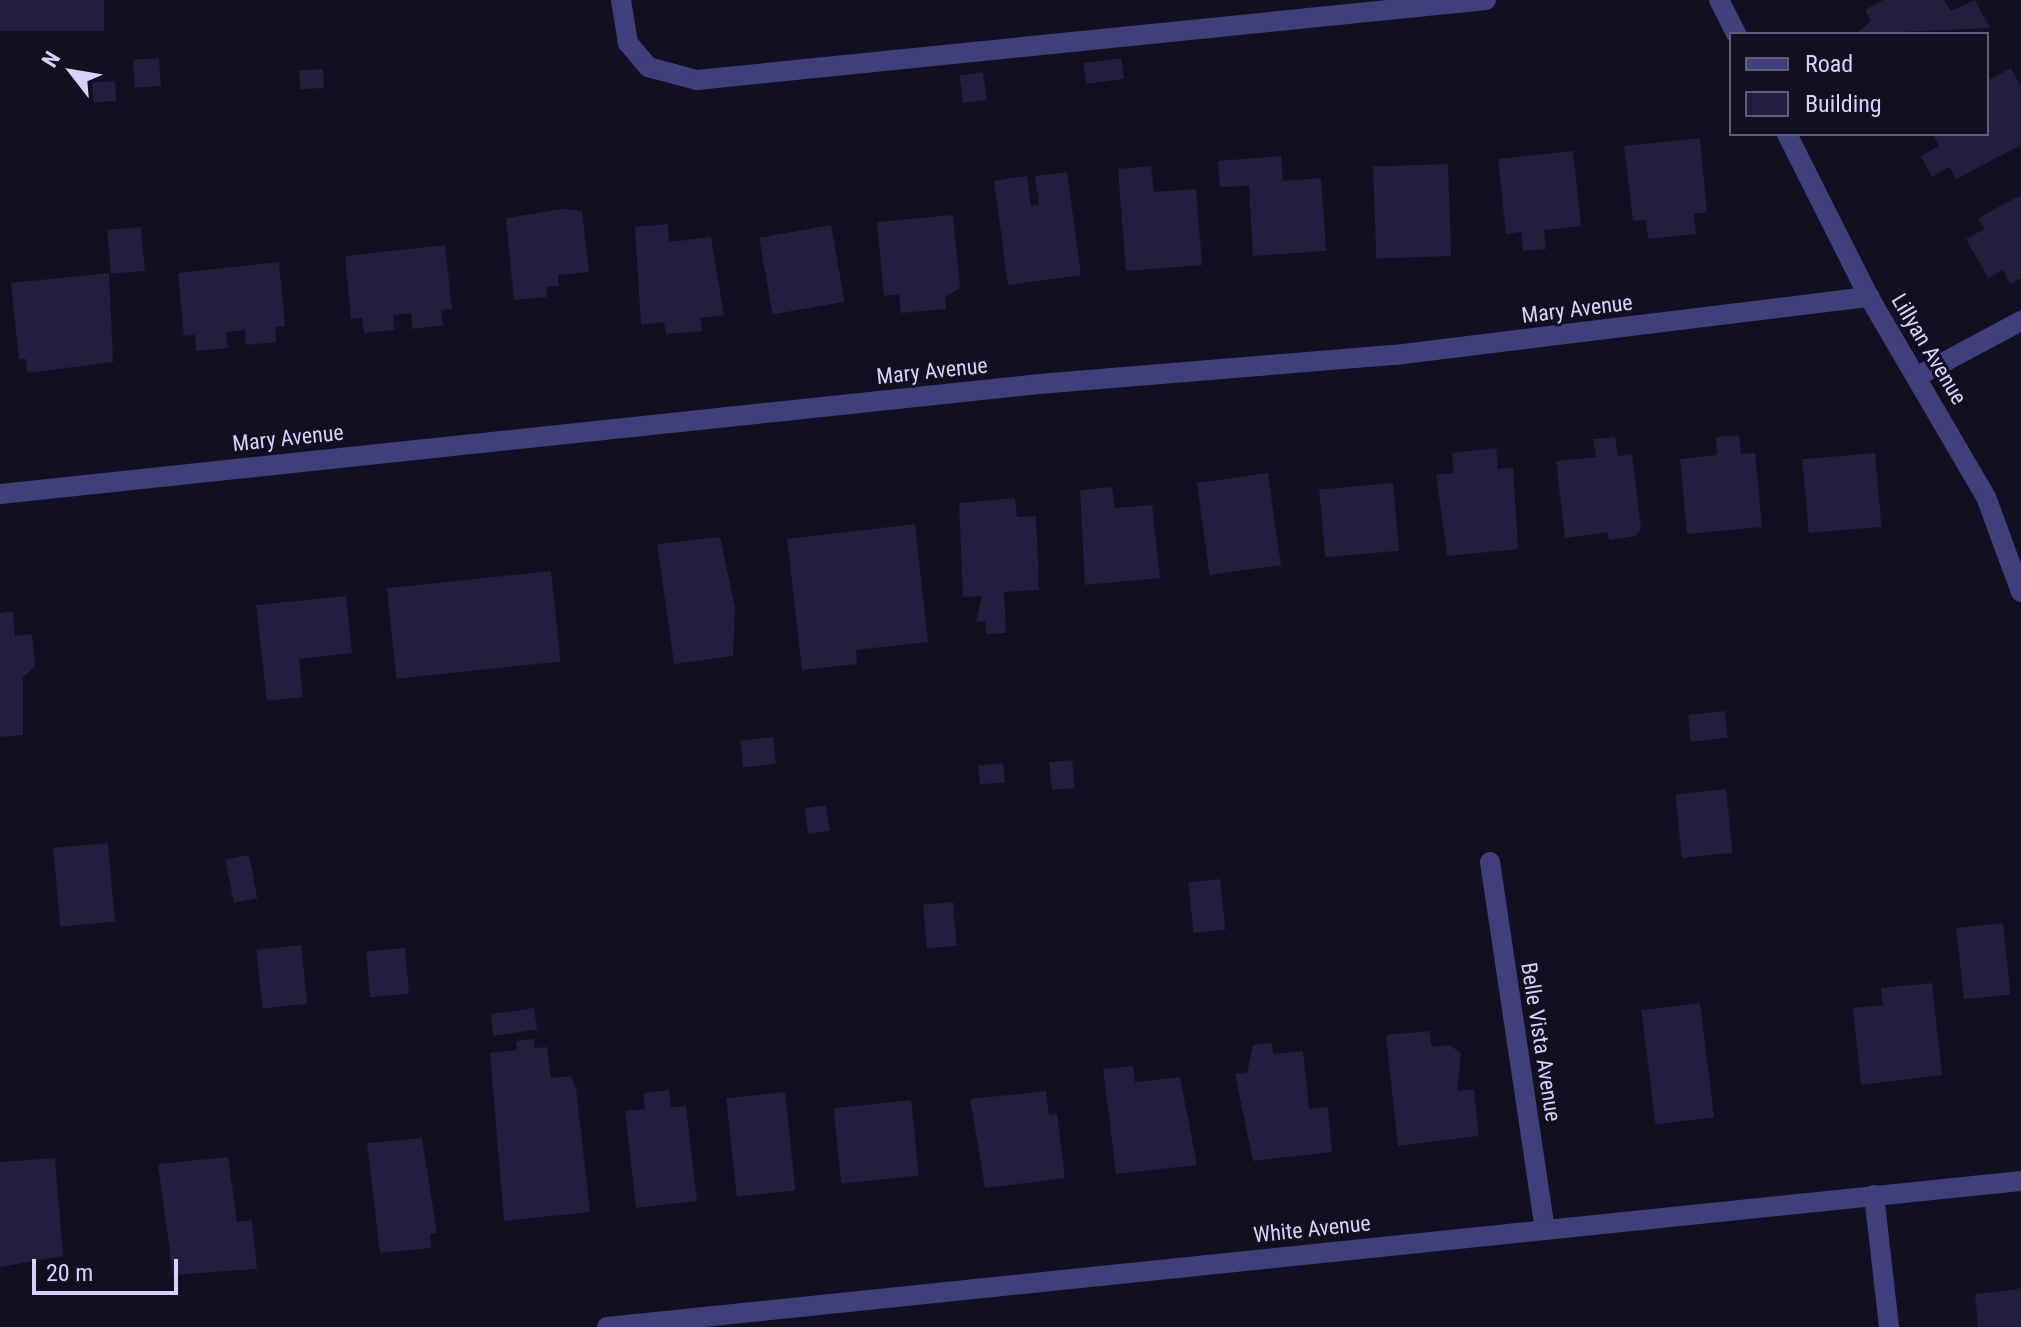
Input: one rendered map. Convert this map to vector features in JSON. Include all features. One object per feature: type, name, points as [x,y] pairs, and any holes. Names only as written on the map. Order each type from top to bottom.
[{"type":"street","points":[[621,0],[628,43],[648,67],[697,80],[1486,0]]},
{"type":"street","points":[[1719,0],[1735,32]]},
{"type":"street","name":"Lillyan Avenue","points":[[1788,136],[1869,297],[1918,376],[1986,497],[2021,592]]},
{"type":"street","name":"Mary Avenue","points":[[0,494],[1039,384],[1395,355],[1869,297]]},
{"type":"street","points":[[1918,376],[2021,321]]},
{"type":"street","name":"Belle Vista Avenue","points":[[1490,862],[1545,1229]]},
{"type":"street","name":"White Avenue","points":[[607,1327],[2021,1181]]},
{"type":"street","points":[[1874,1195],[1889,1327]]},
{"type":"building","points":[[0,0],[104,0],[104,31],[0,31]]},
{"type":"building","points":[[1883,0],[1944,0],[1951,11],[1975,0],[1990,28],[1858,32],[1871,21],[1865,10]]},
{"type":"building","points":[[159,58],[161,86],[135,88],[133,60]]},
{"type":"building","points":[[1121,58],[1124,79],[1086,84],[1083,63]]},
{"type":"building","points":[[2011,68],[2021,87],[2021,145],[1956,179],[1949,167],[1932,177],[1921,156],[1939,146],[1934,136],[1989,136],[1989,80]]},
{"type":"building","points":[[323,69],[324,88],[300,89],[299,70]]},
{"type":"building","points":[[983,72],[987,100],[963,103],[959,75]]},
{"type":"building","points":[[115,81],[116,101],[93,102],[92,82]]},
{"type":"building","points":[[1700,138],[1707,212],[1694,214],[1696,234],[1648,239],[1646,220],[1633,221],[1624,146]]},
{"type":"building","points":[[1573,151],[1581,226],[1544,230],[1546,249],[1523,251],[1521,232],[1506,234],[1498,159]]},
{"type":"building","points":[[1281,156],[1283,181],[1321,178],[1326,251],[1253,256],[1249,186],[1220,187],[1218,161]]},
{"type":"building","points":[[1448,164],[1451,256],[1376,259],[1373,167]]},
{"type":"building","points":[[1151,166],[1154,192],[1196,189],[1202,265],[1126,271],[1118,169]]},
{"type":"building","points":[[1067,172],[1081,275],[1008,285],[994,181],[1027,176],[1031,206],[1039,205],[1035,176]]},
{"type":"building","points":[[2021,195],[2021,278],[2010,284],[2003,270],[1988,278],[1966,239],[1984,229],[1978,218]]},
{"type":"building","points":[[562,209],[582,211],[589,272],[558,275],[559,286],[546,287],[547,297],[514,300],[506,218]]},
{"type":"building","points":[[953,215],[960,288],[945,297],[946,309],[901,313],[899,294],[884,296],[877,222]]},
{"type":"building","points":[[668,224],[669,242],[711,237],[724,315],[700,318],[702,331],[666,334],[664,322],[641,325],[635,227]]},
{"type":"building","points":[[831,225],[845,302],[773,314],[759,238]]},
{"type":"building","points":[[141,227],[145,271],[111,274],[107,230]]},
{"type":"building","points":[[445,245],[452,309],[441,310],[443,325],[412,329],[411,313],[393,315],[395,330],[364,333],[362,318],[351,319],[345,256]]},
{"type":"building","points":[[279,262],[285,326],[275,327],[276,342],[246,345],[245,330],[226,332],[228,348],[196,351],[195,335],[184,336],[178,273]]},
{"type":"building","points":[[109,273],[113,362],[27,373],[26,359],[19,359],[11,283]]},
{"type":"building","points":[[1739,435],[1741,454],[1755,453],[1762,527],[1687,534],[1680,459],[1717,455],[1716,437]]},
{"type":"building","points":[[1615,437],[1618,456],[1632,454],[1641,528],[1636,536],[1609,540],[1608,532],[1565,538],[1556,461],[1596,457],[1593,439]]},
{"type":"building","points":[[1496,448],[1498,469],[1513,467],[1518,549],[1447,556],[1436,474],[1454,473],[1452,453]]},
{"type":"building","points":[[1875,453],[1881,527],[1809,533],[1802,459]]},
{"type":"building","points":[[1268,473],[1281,565],[1210,575],[1197,483]]},
{"type":"building","points":[[1393,483],[1399,551],[1325,557],[1319,489]]},
{"type":"building","points":[[1112,487],[1115,508],[1152,505],[1160,578],[1085,585],[1080,490]]},
{"type":"building","points":[[1015,498],[1017,517],[1036,516],[1039,590],[1004,592],[1006,633],[986,634],[985,621],[976,622],[982,596],[963,597],[959,503]]},
{"type":"building","points":[[915,524],[928,642],[856,650],[857,664],[802,670],[787,539]]},
{"type":"building","points":[[720,537],[735,607],[733,656],[674,664],[657,544]]},
{"type":"building","points":[[551,571],[561,662],[396,679],[387,588]]},
{"type":"building","points":[[346,596],[352,653],[299,659],[303,697],[267,701],[256,605]]},
{"type":"building","points":[[13,611],[15,636],[32,634],[35,667],[23,677],[23,735],[0,737],[0,613]]},
{"type":"building","points":[[1725,711],[1728,738],[1691,742],[1688,715]]},
{"type":"building","points":[[773,737],[776,764],[743,767],[740,740]]},
{"type":"building","points":[[1072,760],[1075,788],[1052,790],[1049,762]]},
{"type":"building","points":[[1003,763],[1005,782],[980,785],[978,766]]},
{"type":"building","points":[[1726,789],[1733,853],[1682,858],[1675,794]]},
{"type":"building","points":[[826,805],[830,831],[808,834],[804,808]]},
{"type":"building","points":[[108,843],[115,922],[60,926],[53,848]]},
{"type":"building","points":[[249,855],[257,898],[234,903],[225,860]]},
{"type":"building","points":[[1220,879],[1225,930],[1194,933],[1188,882]]},
{"type":"building","points":[[953,902],[957,946],[927,948],[923,905]]},
{"type":"building","points":[[2003,923],[2011,995],[1964,1000],[1956,928]]},
{"type":"building","points":[[301,945],[307,1004],[262,1008],[256,950]]},
{"type":"building","points":[[405,948],[409,994],[370,997],[366,951]]},
{"type":"building","points":[[1932,983],[1942,1075],[1861,1085],[1853,1008],[1883,1005],[1881,988]]},
{"type":"building","points":[[1700,1003],[1714,1117],[1655,1124],[1641,1010]]},
{"type":"building","points":[[534,1008],[537,1030],[493,1036],[490,1014]]},
{"type":"building","points":[[1429,1031],[1432,1047],[1449,1045],[1461,1053],[1457,1091],[1474,1089],[1479,1136],[1398,1146],[1386,1035]]},
{"type":"building","points":[[534,1039],[535,1048],[547,1047],[551,1078],[571,1076],[576,1088],[590,1212],[504,1221],[490,1053],[517,1050],[516,1041]]},
{"type":"building","points":[[1272,1043],[1273,1054],[1303,1051],[1309,1109],[1328,1107],[1332,1152],[1253,1161],[1235,1074],[1247,1073],[1253,1045]]},
{"type":"building","points":[[1133,1066],[1135,1082],[1180,1077],[1197,1165],[1116,1174],[1103,1069]]},
{"type":"building","points":[[669,1090],[671,1107],[686,1106],[697,1201],[636,1208],[625,1111],[645,1109],[643,1093]]},
{"type":"building","points":[[1046,1091],[1049,1115],[1057,1114],[1065,1178],[985,1188],[970,1099]]},
{"type":"building","points":[[785,1092],[795,1190],[737,1197],[726,1098]]},
{"type":"building","points":[[911,1100],[919,1176],[841,1184],[833,1108]]},
{"type":"building","points":[[422,1138],[437,1233],[430,1234],[431,1248],[380,1253],[367,1143]]},
{"type":"building","points":[[228,1157],[237,1222],[252,1220],[257,1269],[173,1275],[158,1164]]},
{"type":"building","points":[[55,1158],[63,1256],[0,1267],[0,1162]]},
{"type":"building","points":[[2021,1289],[2021,1327],[1978,1327],[1975,1294]]}]
